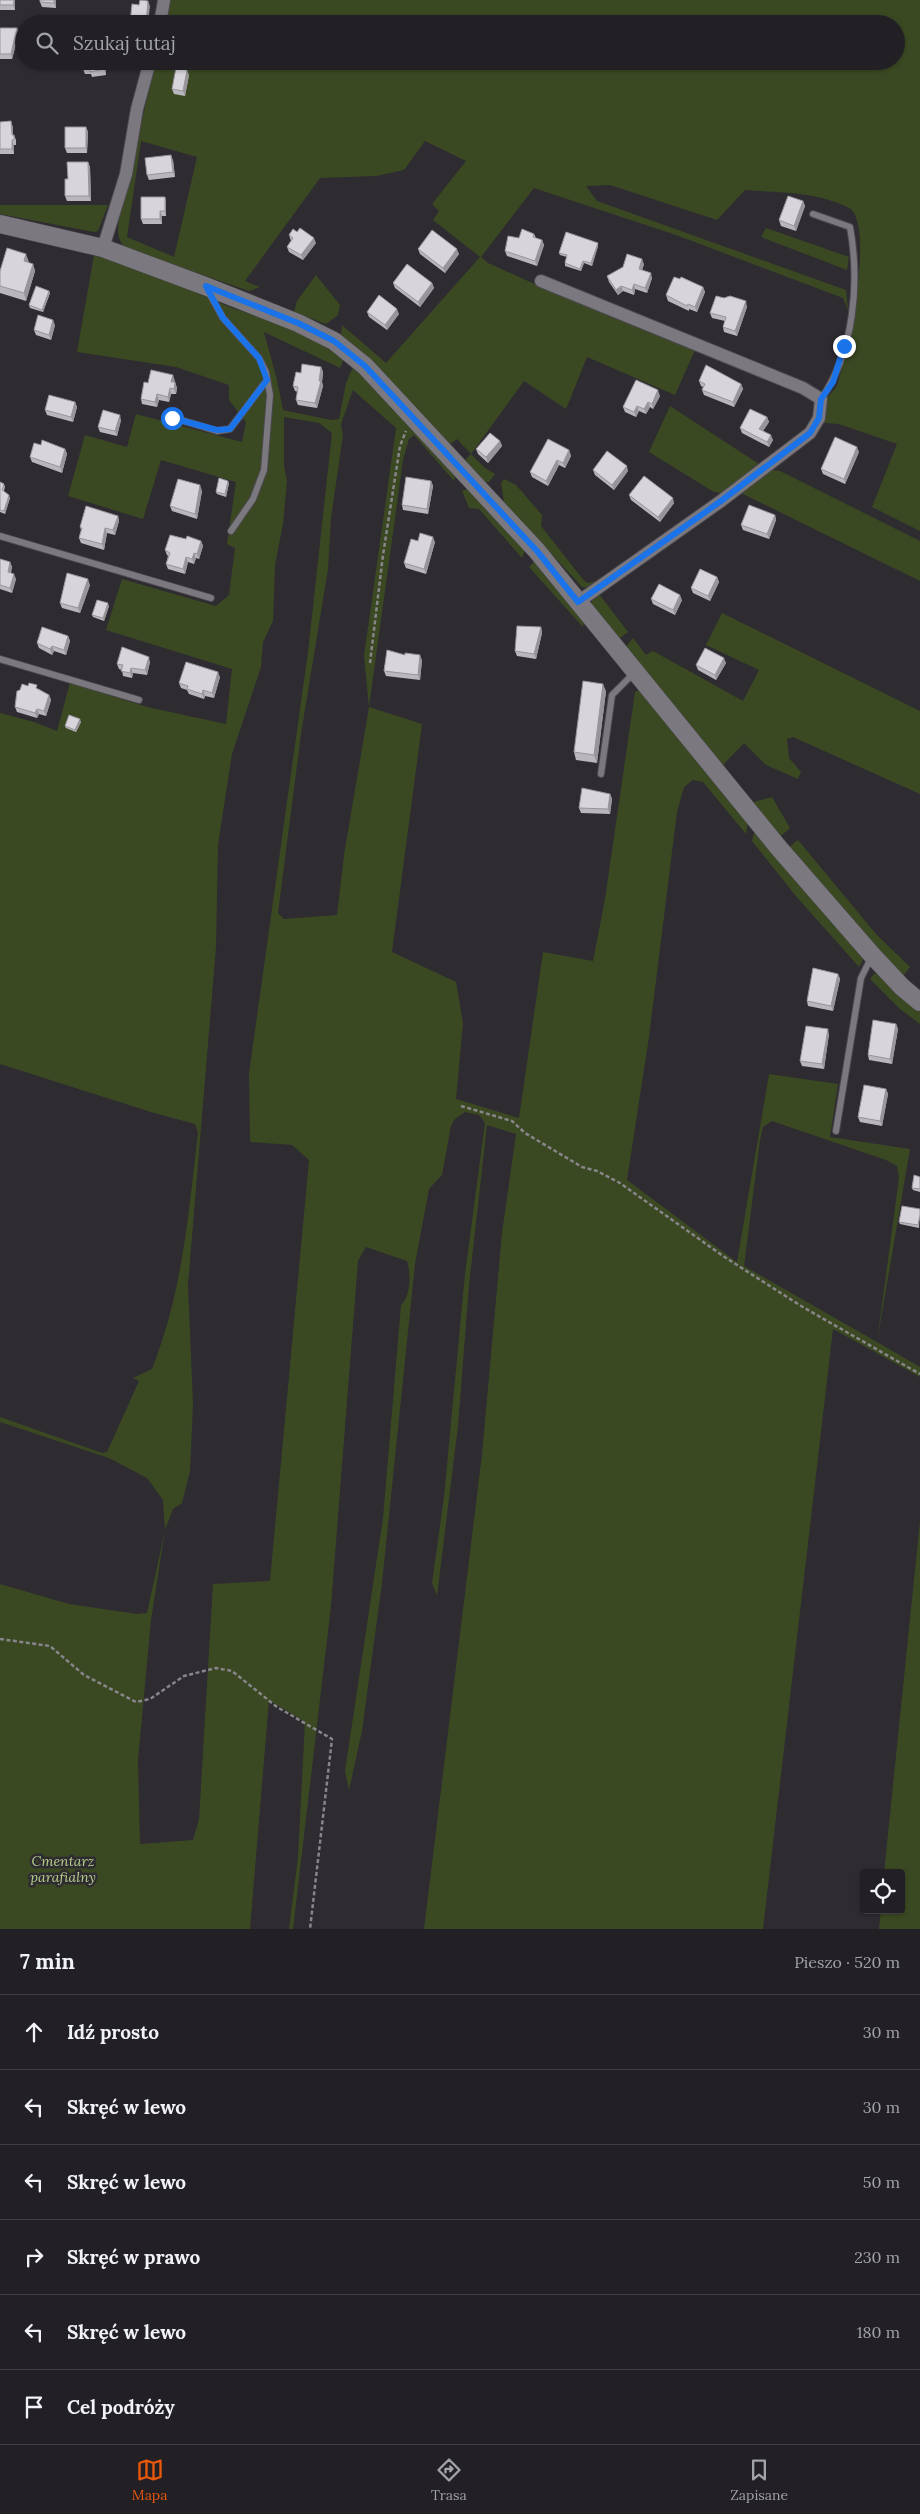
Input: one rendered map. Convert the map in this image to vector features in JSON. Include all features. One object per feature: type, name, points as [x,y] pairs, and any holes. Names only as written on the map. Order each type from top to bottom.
[{"type":"street","points":[[162,15],[164,0]]},
{"type":"street","points":[[103,248],[126,174],[137,109],[148,70]]},
{"type":"street","points":[[0,224],[103,248],[206,286],[298,323],[334,341],[365,366],[537,551],[778,847],[872,955],[902,987],[920,1002]]},
{"type":"street","points":[[541,281],[803,388],[821,399],[819,418],[810,433],[721,501],[578,602]]},
{"type":"lane","points":[[813,214],[850,227],[854,252],[852,308],[846,337],[833,382],[821,399]]},
{"type":"lane","points":[[206,286],[223,318],[259,358],[270,394],[264,470],[253,499],[231,531]]},
{"type":"lane","points":[[172,418],[217,430],[230,429],[267,380]]},
{"type":"lane","points":[[0,536],[211,598]]},
{"type":"lane","points":[[0,659],[139,700]]},
{"type":"lane","points":[[601,774],[612,695],[635,672]]},
{"type":"lane","points":[[836,1131],[861,978],[872,955]]},
{"type":"path","points":[[370,663],[383,555],[400,446],[404,434],[416,421]]},
{"type":"path","points":[[461,1106],[512,1121],[524,1133],[582,1167],[597,1171],[620,1183],[723,1256],[801,1306],[920,1374]]},
{"type":"path","points":[[0,1639],[50,1646],[84,1675],[136,1702],[150,1699],[184,1676],[216,1668],[232,1671],[277,1707],[332,1739],[310,1929]]},
{"type":"green space","points":[[169,0],[920,0],[920,531],[872,507],[897,444],[839,424],[824,423],[827,400],[837,385],[847,348],[860,264],[860,238],[857,219],[849,208],[837,202],[798,194],[745,190],[717,220],[610,185],[586,186],[597,201],[846,290],[848,310],[843,298],[676,235],[534,188],[481,257],[488,263],[537,285],[695,350],[675,395],[587,357],[566,409],[524,381],[471,454],[457,439],[448,446],[356,347],[341,336],[342,325],[386,363],[480,257],[433,220],[439,211],[432,204],[466,161],[425,141],[404,170],[376,176],[320,178],[245,281],[260,287],[249,291],[126,248],[119,237],[119,217],[154,70],[905,70],[905,15],[167,15]],"holes":[[[141,141],[197,157],[174,257],[127,237]]]},
{"type":"green space","points":[[0,205],[108,205],[98,231],[94,232],[0,214]]},
{"type":"green space","points":[[766,228],[849,257],[847,270],[761,237]]},
{"type":"green space","name":"Cmentarz parafialny","points":[[94,255],[118,260],[232,308],[295,329],[343,356],[340,368],[264,332],[283,410],[331,420],[339,419],[346,383],[353,367],[407,421],[455,476],[454,481],[414,435],[409,439],[403,460],[369,707],[422,724],[392,952],[456,982],[463,1023],[456,1099],[519,1118],[543,952],[593,961],[605,899],[635,692],[640,690],[748,823],[746,834],[703,782],[693,780],[684,787],[677,812],[649,1037],[627,1180],[737,1262],[769,1074],[838,1084],[830,1137],[910,1149],[877,1342],[920,1367],[920,1377],[833,1329],[763,1929],[424,1929],[482,1454],[502,1233],[516,1134],[487,1125],[469,1285],[458,1426],[437,1596],[432,1583],[444,1497],[465,1274],[485,1123],[479,1115],[465,1112],[455,1119],[451,1126],[442,1175],[429,1189],[415,1264],[382,1583],[362,1731],[349,1790],[345,1771],[383,1518],[401,1305],[407,1296],[409,1278],[407,1261],[366,1247],[358,1261],[331,1606],[293,1929],[289,1929],[298,1857],[305,1722],[269,1700],[250,1929],[0,1929],[0,1584],[69,1604],[137,1614],[147,1613],[165,1530],[163,1500],[147,1478],[109,1458],[0,1422],[0,1417],[102,1453],[107,1452],[139,1381],[133,1378],[152,1369],[171,1310],[183,1252],[198,1133],[195,1124],[154,1113],[0,1064],[0,713],[34,722],[57,731],[70,683],[147,707],[226,724],[232,669],[106,630],[122,579],[216,606],[229,595],[235,548],[227,544],[236,482],[161,460],[143,519],[68,496],[85,435],[127,447],[136,414],[242,442],[246,422],[229,400],[229,385],[176,367],[77,352]],"holes":[[[353,390],[396,428],[364,656],[369,707],[344,855],[337,915],[284,919],[278,913],[301,734],[328,569],[331,518],[343,435],[341,424]],[[284,417],[319,423],[332,433],[308,652],[249,1073],[250,1142],[292,1145],[309,1160],[270,1581],[213,1584],[199,1819],[193,1840],[140,1844],[138,1760],[151,1620],[165,1530],[173,1509],[182,1503],[190,1471],[193,1404],[188,1285],[216,947],[218,845],[232,754],[261,667],[263,642],[273,621],[275,565],[283,524],[287,481],[284,466]],[[772,1121],[886,1160],[897,1166],[899,1178],[877,1342],[744,1266],[760,1140],[763,1127]]]},
{"type":"green space","points":[[316,275],[340,305],[338,315],[326,324],[294,312],[297,301]]},
{"type":"green space","points":[[670,406],[759,464],[722,493],[714,492],[649,452]]},
{"type":"green space","points":[[471,454],[485,468],[495,474],[489,482],[485,482],[465,460]]},
{"type":"green space","points":[[771,470],[780,471],[920,541],[920,581],[741,493]]},
{"type":"green space","points":[[504,479],[516,485],[542,515],[541,526],[581,577],[587,583],[597,581],[587,588],[582,587],[504,502],[501,483]]},
{"type":"green space","points":[[470,488],[526,548],[522,558],[479,509],[469,508],[462,491]]},
{"type":"green space","points":[[537,559],[584,621],[583,627],[529,567]]},
{"type":"green space","points":[[599,594],[628,632],[620,638],[617,637],[591,605],[592,600]]},
{"type":"green space","points":[[722,613],[920,711],[920,794],[793,737],[787,739],[789,758],[801,772],[798,779],[766,765],[744,743],[721,767],[626,647],[633,638],[646,655],[653,651],[743,701],[759,670],[706,645]]},
{"type":"green space","points":[[772,797],[790,828],[780,837],[750,803]]},
{"type":"green space","points":[[755,829],[864,958],[859,967],[795,895],[752,841]]},
{"type":"green space","points":[[798,840],[876,934],[910,967],[902,977],[788,848]]},
{"type":"green space","points":[[874,974],[877,974],[920,1012],[920,1024],[900,1009],[870,979]]},
{"type":"green space","points":[[920,1521],[920,1929],[879,1929],[881,1914],[905,1914],[905,1869],[884,1869]]},
{"type":"building","points":[[0,0],[14,0],[13,5],[0,5]]},
{"type":"building","points":[[40,0],[54,0],[54,3],[40,2]]},
{"type":"building","points":[[140,0],[148,1],[147,15],[131,15],[132,4],[139,5]]},
{"type":"building","points":[[0,28],[15,28],[11,54],[0,54]]},
{"type":"building","points":[[176,70],[187,70],[183,91],[172,89]]},
{"type":"building","points":[[11,121],[12,135],[14,135],[12,149],[0,149],[0,122]]},
{"type":"building","points":[[65,127],[86,127],[86,148],[65,148]]},
{"type":"building","points":[[171,155],[173,172],[147,175],[145,158]]},
{"type":"building","points":[[67,162],[88,162],[89,196],[65,196],[65,179],[68,179]]},
{"type":"building","points":[[788,196],[803,201],[794,226],[779,220]]},
{"type":"building","points":[[141,197],[165,197],[165,211],[160,211],[160,219],[141,219]]},
{"type":"building","points":[[300,228],[314,238],[301,255],[287,247],[293,238],[289,235],[293,229],[297,232]]},
{"type":"building","points":[[522,229],[534,234],[533,237],[542,240],[535,261],[505,251],[508,236],[519,238]]},
{"type":"building","points":[[432,230],[457,249],[443,268],[418,249]]},
{"type":"building","points":[[566,232],[598,243],[591,263],[583,261],[580,269],[565,263],[567,255],[559,253]]},
{"type":"building","points":[[7,248],[26,254],[24,261],[33,264],[24,293],[0,286],[0,271]]},
{"type":"building","points":[[627,254],[642,259],[639,269],[651,273],[645,288],[634,284],[632,290],[621,286],[616,290],[607,276],[623,267]]},
{"type":"building","points":[[407,264],[432,283],[418,302],[393,283]]},
{"type":"building","points":[[674,277],[680,279],[681,277],[703,287],[695,307],[688,304],[687,306],[666,295]]},
{"type":"building","points":[[36,286],[49,291],[42,310],[29,305]]},
{"type":"building","points":[[379,295],[397,309],[385,325],[367,312]]},
{"type":"building","points":[[716,296],[724,298],[730,296],[746,301],[735,331],[723,327],[726,317],[710,313]]},
{"type":"building","points":[[38,315],[53,320],[49,335],[34,330]]},
{"type":"building","points":[[302,364],[321,367],[319,381],[321,381],[315,403],[296,400],[298,387],[293,386],[296,372],[301,373]]},
{"type":"building","points":[[706,365],[741,384],[733,402],[702,390],[705,384],[699,381]]},
{"type":"building","points":[[151,370],[173,375],[171,382],[175,382],[174,389],[170,388],[168,397],[157,394],[155,402],[141,399],[144,382],[148,383]]},
{"type":"building","points":[[636,380],[658,390],[652,404],[648,402],[644,409],[637,406],[634,412],[623,407]]},
{"type":"building","points":[[49,395],[75,402],[71,417],[45,410]]},
{"type":"building","points":[[750,409],[767,417],[759,429],[771,435],[767,442],[740,428]]},
{"type":"building","points":[[103,410],[120,415],[115,431],[98,427]]},
{"type":"building","points":[[490,433],[500,441],[486,457],[476,449]]},
{"type":"building","points":[[835,437],[857,447],[844,479],[821,469]]},
{"type":"building","points":[[548,439],[569,450],[563,463],[557,460],[546,481],[530,472]]},
{"type":"building","points":[[42,440],[65,449],[60,467],[30,457],[34,443],[41,445]]},
{"type":"building","points":[[607,451],[627,466],[612,485],[593,470]]},
{"type":"building","points":[[644,476],[673,498],[658,517],[629,495]]},
{"type":"building","points":[[406,477],[431,481],[427,509],[402,505]]},
{"type":"building","points":[[219,478],[228,481],[225,494],[216,492]]},
{"type":"building","points":[[178,479],[200,485],[195,514],[170,506]]},
{"type":"building","points":[[0,482],[4,484],[2,490],[9,495],[4,511],[0,510]]},
{"type":"building","points":[[749,505],[775,515],[767,534],[741,525]]},
{"type":"building","points":[[86,506],[118,516],[113,530],[105,528],[102,544],[79,538]]},
{"type":"building","points":[[420,533],[433,537],[424,569],[404,563],[411,539],[418,541]]},
{"type":"building","points":[[170,535],[186,539],[187,536],[201,541],[197,554],[194,553],[192,559],[186,557],[183,569],[166,564],[170,553],[165,550]]},
{"type":"building","points":[[0,559],[10,562],[8,572],[14,574],[10,588],[0,585]]},
{"type":"building","points":[[700,569],[717,577],[708,596],[691,588]]},
{"type":"building","points":[[67,573],[88,579],[78,608],[60,603]]},
{"type":"building","points":[[659,584],[680,595],[673,610],[651,599]]},
{"type":"building","points":[[97,600],[108,603],[103,618],[92,615]]},
{"type":"building","points":[[517,626],[541,627],[534,654],[515,651]]},
{"type":"building","points":[[42,627],[68,636],[64,650],[52,646],[50,649],[37,643]]},
{"type":"building","points":[[122,647],[149,657],[145,670],[131,668],[130,673],[121,671],[123,665],[117,664]]},
{"type":"building","points":[[705,648],[724,658],[715,675],[696,665]]},
{"type":"building","points":[[387,650],[405,655],[405,653],[420,655],[418,675],[384,671]]},
{"type":"building","points":[[186,662],[218,672],[212,693],[203,690],[202,694],[187,689],[188,686],[179,683]]},
{"type":"building","points":[[583,681],[603,684],[594,755],[574,752]]},
{"type":"building","points":[[29,683],[37,685],[36,688],[49,695],[44,711],[37,709],[35,713],[15,707],[17,691],[20,690],[22,684],[28,686]]},
{"type":"building","points":[[69,715],[80,719],[75,730],[65,726]]},
{"type":"building","points":[[582,788],[610,794],[608,809],[579,808]]},
{"type":"building","points":[[813,968],[838,974],[831,1006],[807,1001]]},
{"type":"building","points":[[873,1020],[896,1024],[890,1059],[868,1055]]},
{"type":"building","points":[[806,1026],[828,1029],[822,1064],[800,1061]]},
{"type":"building","points":[[864,1085],[886,1089],[880,1121],[858,1117]]},
{"type":"building","points":[[914,1175],[920,1177],[920,1189],[912,1188]]},
{"type":"building","points":[[902,1206],[920,1209],[918,1225],[899,1222]]},
{"type":"route","points":[[172,418],[217,430],[230,429],[267,380],[266,372],[259,358],[223,318],[206,286],[298,323],[334,341],[365,366],[537,551],[578,602],[721,501],[810,433],[819,418],[821,399],[833,382],[844,346]]}]
